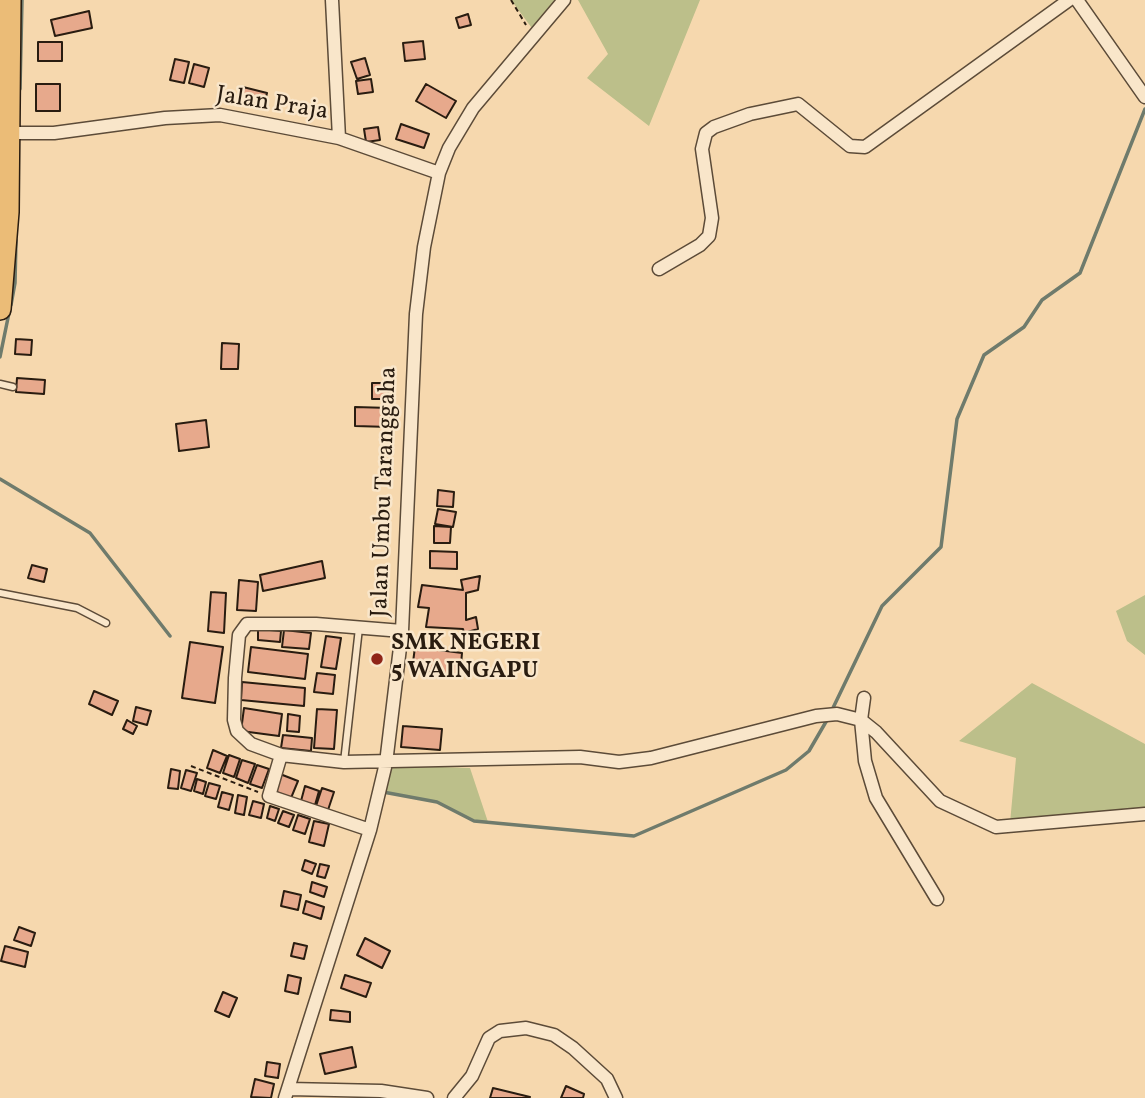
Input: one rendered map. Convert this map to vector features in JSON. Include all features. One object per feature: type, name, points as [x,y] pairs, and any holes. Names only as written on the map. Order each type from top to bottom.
[{"type":"highway","points":[[0,309],[18,133],[10,0]]},
{"type":"street","points":[[332,0],[339,138]]},
{"type":"street","name":"Jalan Umbu Taranggaha","points":[[287,1093],[370,830],[386,763],[402,631],[416,314],[420,270],[439,173],[449,148],[473,108],[535,38],[564,0]]},
{"type":"street","points":[[659,269],[700,245],[709,236],[712,218],[702,149],[706,133],[714,127],[750,114],[798,104],[850,146],[865,147],[1069,0]]},
{"type":"street","points":[[1077,0],[1145,97]]},
{"type":"street","name":"Jalan Praja","points":[[18,133],[220,115],[339,138],[439,173]]},
{"type":"street","points":[[402,631],[258,622],[242,627],[235,678],[234,720],[237,731],[251,744],[281,755],[344,762],[580,757],[632,761],[816,716],[837,714],[861,720],[940,801],[996,827],[1145,814]]},
{"type":"street","points":[[864,698],[861,720],[865,761],[876,798],[937,900]]},
{"type":"street","points":[[281,755],[269,796],[370,830]]},
{"type":"street","points":[[454,1098],[472,1076],[489,1038],[500,1031],[526,1028],[554,1034],[573,1048],[597,1067],[616,1098]]},
{"type":"street","points":[[287,1093],[381,1091],[427,1098]]},
{"type":"lane","points":[[0,384],[13,387]]},
{"type":"lane","points":[[0,593],[77,608],[106,623]]},
{"type":"lane","points":[[344,762],[359,628]]},
{"type":"path","points":[[511,0],[535,38]]},
{"type":"path","points":[[191,766],[269,796]]},
{"type":"green space","points":[[511,0],[565,0],[537,35]]},
{"type":"green space","points":[[578,0],[700,0],[649,126],[587,78],[608,54]]},
{"type":"green space","points":[[1145,595],[1145,655],[1127,641],[1116,611]]},
{"type":"green space","points":[[1032,683],[1145,744],[1145,810],[1010,823],[1016,758],[959,741]]},
{"type":"green space","points":[[385,765],[470,768],[488,822],[474,821],[436,802],[381,792]]},
{"type":"building","points":[[89,11],[92,28],[55,36],[51,20]]},
{"type":"building","points":[[468,14],[471,25],[459,28],[456,18]]},
{"type":"building","points":[[423,41],[425,59],[405,61],[403,43]]},
{"type":"building","points":[[38,42],[62,42],[62,61],[38,61]]},
{"type":"building","points":[[365,58],[370,75],[357,79],[351,62]]},
{"type":"building","points":[[175,59],[189,62],[184,83],[170,80]]},
{"type":"building","points":[[194,64],[209,68],[204,87],[189,83]]},
{"type":"building","points":[[371,79],[373,92],[358,94],[356,81]]},
{"type":"building","points":[[36,84],[60,84],[60,111],[36,111]]},
{"type":"building","points":[[426,84],[456,101],[446,118],[416,101]]},
{"type":"building","points":[[243,87],[267,93],[263,109],[240,103]]},
{"type":"building","points":[[401,124],[429,134],[424,148],[396,139]]},
{"type":"building","points":[[378,127],[380,140],[366,142],[364,129]]},
{"type":"building","points":[[16,339],[32,340],[31,355],[15,354]]},
{"type":"building","points":[[222,343],[239,344],[238,369],[221,369]]},
{"type":"building","points":[[17,378],[45,380],[44,394],[16,392]]},
{"type":"building","points":[[372,383],[388,383],[389,399],[372,399]]},
{"type":"building","points":[[355,407],[390,408],[390,427],[355,426]]},
{"type":"building","points":[[206,420],[209,447],[179,451],[176,424]]},
{"type":"building","points":[[438,490],[454,492],[453,507],[437,506]]},
{"type":"building","points":[[438,509],[456,512],[453,527],[435,524]]},
{"type":"building","points":[[434,526],[451,527],[450,543],[434,543]]},
{"type":"building","points":[[430,551],[457,552],[457,569],[430,568]]},
{"type":"building","points":[[322,561],[325,578],[263,591],[260,575]]},
{"type":"building","points":[[32,565],[47,569],[44,582],[28,578]]},
{"type":"building","points":[[480,576],[478,590],[466,593],[466,620],[476,617],[478,629],[464,633],[463,629],[426,627],[429,608],[418,607],[422,585],[463,590],[461,580]]},
{"type":"building","points":[[239,580],[258,582],[256,611],[237,610]]},
{"type":"building","points":[[211,592],[226,593],[224,633],[208,631]]},
{"type":"building","points":[[258,629],[281,631],[280,642],[258,640]]},
{"type":"building","points":[[284,630],[311,633],[309,649],[282,647]]},
{"type":"building","points":[[326,636],[341,638],[336,669],[321,667]]},
{"type":"building","points":[[190,642],[223,647],[215,703],[182,698]]},
{"type":"building","points":[[251,647],[308,654],[305,679],[248,672]]},
{"type":"building","points":[[415,647],[462,653],[460,676],[412,670]]},
{"type":"building","points":[[317,673],[335,675],[333,694],[314,692]]},
{"type":"building","points":[[242,682],[305,688],[304,706],[241,700]]},
{"type":"building","points":[[94,691],[118,701],[112,715],[89,704]]},
{"type":"building","points":[[136,707],[151,711],[147,725],[133,721]]},
{"type":"building","points":[[244,708],[282,714],[279,736],[241,731]]},
{"type":"building","points":[[317,709],[337,710],[334,749],[314,748]]},
{"type":"building","points":[[288,714],[300,716],[299,732],[287,731]]},
{"type":"building","points":[[127,720],[137,726],[133,734],[123,729]]},
{"type":"building","points":[[403,726],[442,729],[440,750],[401,747]]},
{"type":"building","points":[[283,735],[312,738],[311,751],[281,748]]},
{"type":"building","points":[[213,750],[227,756],[220,773],[207,768]]},
{"type":"building","points":[[229,755],[240,759],[234,777],[223,773]]},
{"type":"building","points":[[242,760],[255,764],[248,783],[236,778]]},
{"type":"building","points":[[257,765],[269,769],[262,788],[250,784]]},
{"type":"building","points":[[171,769],[180,771],[178,789],[168,788]]},
{"type":"building","points":[[186,770],[197,773],[191,791],[181,788]]},
{"type":"building","points":[[280,774],[298,781],[291,798],[274,791]]},
{"type":"building","points":[[197,779],[206,782],[203,794],[194,791]]},
{"type":"building","points":[[209,783],[220,786],[216,799],[205,796]]},
{"type":"building","points":[[305,786],[319,791],[315,805],[301,801]]},
{"type":"building","points":[[322,788],[334,792],[328,810],[316,806]]},
{"type":"building","points":[[222,792],[233,795],[229,810],[218,807]]},
{"type":"building","points":[[238,795],[247,797],[244,815],[235,813]]},
{"type":"building","points":[[253,801],[264,804],[261,818],[249,815]]},
{"type":"building","points":[[270,806],[279,809],[275,821],[267,818]]},
{"type":"building","points":[[283,811],[294,815],[289,827],[278,823]]},
{"type":"building","points":[[298,815],[310,819],[305,834],[293,830]]},
{"type":"building","points":[[314,821],[329,824],[324,846],[309,842]]},
{"type":"building","points":[[305,860],[316,864],[312,874],[302,870]]},
{"type":"building","points":[[320,864],[329,866],[325,878],[317,876]]},
{"type":"building","points":[[312,882],[327,887],[324,897],[310,892]]},
{"type":"building","points":[[284,891],[301,895],[298,910],[281,906]]},
{"type":"building","points":[[306,901],[324,907],[321,919],[303,913]]},
{"type":"building","points":[[19,927],[35,933],[31,946],[14,940]]},
{"type":"building","points":[[365,938],[390,951],[382,968],[357,955]]},
{"type":"building","points":[[294,943],[307,946],[304,959],[291,956]]},
{"type":"building","points":[[5,946],[28,952],[25,967],[1,961]]},
{"type":"building","points":[[288,975],[301,978],[298,994],[285,991]]},
{"type":"building","points":[[345,975],[371,983],[366,997],[341,988]]},
{"type":"building","points":[[223,992],[237,998],[229,1017],[215,1011]]},
{"type":"building","points":[[331,1010],[350,1012],[350,1022],[330,1020]]},
{"type":"building","points":[[352,1047],[356,1067],[325,1074],[320,1054]]},
{"type":"building","points":[[267,1062],[280,1064],[278,1078],[265,1076]]},
{"type":"building","points":[[255,1079],[274,1084],[271,1098],[251,1097]]},
{"type":"building","points":[[566,1086],[584,1094],[583,1098],[561,1098]]},
{"type":"building","points":[[493,1088],[530,1097],[490,1098]]},
{"type":"waterway","points":[[20,89],[22,0]]},
{"type":"waterway","points":[[832,710],[882,606],[941,547],[957,419],[984,355],[1024,327],[1042,300],[1080,273],[1145,109]]},
{"type":"waterway","points":[[11,305],[15,283],[16,240]]},
{"type":"waterway","points":[[0,357],[9,313]]},
{"type":"waterway","points":[[0,479],[90,533],[170,636]]},
{"type":"waterway","points":[[383,792],[437,802],[474,821],[634,836],[786,770],[809,751],[827,720]]},
{"type":"place","name":"SMK NEGERI 5 WAINGAPU","points":[[377,659]]}]
